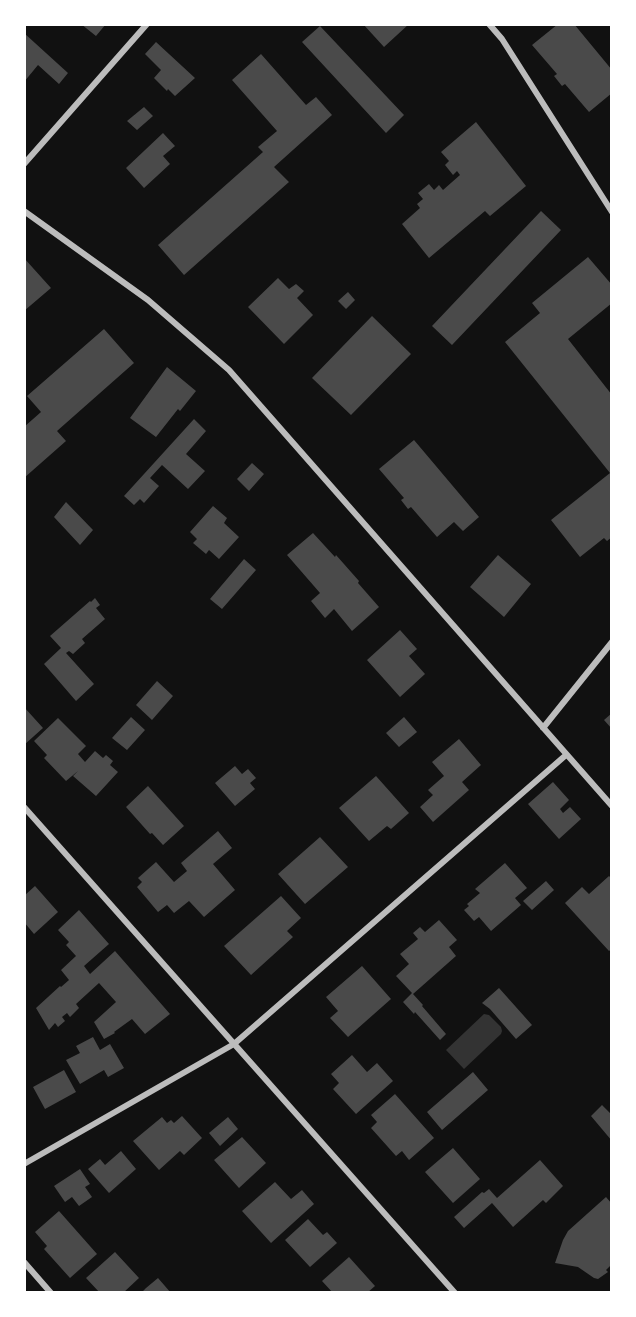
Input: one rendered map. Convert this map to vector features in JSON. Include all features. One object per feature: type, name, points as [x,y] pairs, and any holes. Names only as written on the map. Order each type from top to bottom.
[{"type":"street","points":[[24,164],[147,24]]},
{"type":"street","points":[[489,24],[502,39],[612,212]]},
{"type":"street","points":[[24,211],[148,300],[229,370],[612,806]]},
{"type":"street","points":[[543,728],[612,642]]},
{"type":"street","points":[[24,1164],[234,1044],[566,755]]},
{"type":"street","points":[[24,807],[454,1293]]},
{"type":"street","points":[[24,1262],[51,1293]]},
{"type":"shaded area","points":[[484,1014],[489,1015],[501,1027],[501,1034],[464,1069],[446,1050]]},
{"type":"building","points":[[81,24],[106,24],[96,36]]},
{"type":"building","points":[[363,24],[409,24],[384,47]]},
{"type":"building","points":[[558,24],[574,24],[612,70],[612,93],[589,112],[565,84],[562,86],[554,76],[557,74],[532,45]]},
{"type":"building","points":[[320,26],[404,115],[386,133],[302,42]]},
{"type":"building","points":[[24,33],[68,73],[59,84],[38,65],[24,82]]},
{"type":"building","points":[[156,42],[195,78],[175,96],[154,78],[161,70],[145,54]]},
{"type":"building","points":[[261,54],[306,105],[316,97],[332,115],[274,167],[289,182],[184,275],[158,245],[263,152],[258,147],[277,131],[232,80]]},
{"type":"building","points":[[144,107],[153,116],[137,130],[127,121]]},
{"type":"building","points":[[476,122],[526,186],[490,216],[485,211],[429,258],[402,224],[420,208],[417,204],[423,199],[418,193],[429,184],[434,190],[439,185],[443,190],[460,175],[457,171],[453,175],[445,165],[449,161],[441,152]]},
{"type":"building","points":[[163,133],[175,146],[163,156],[170,164],[144,188],[126,168]]},
{"type":"building","points":[[541,211],[561,230],[452,345],[432,326]]},
{"type":"building","points":[[588,257],[612,285],[612,303],[568,339],[612,395],[612,537],[607,541],[604,538],[580,557],[551,520],[610,473],[505,342],[540,313],[532,303]]},
{"type":"building","points":[[24,258],[51,288],[24,311]]},
{"type":"building","points":[[278,278],[289,289],[296,284],[304,291],[297,298],[313,315],[284,344],[248,307]]},
{"type":"building","points":[[348,292],[355,300],[346,309],[338,301]]},
{"type":"building","points":[[372,316],[411,354],[351,415],[312,378]]},
{"type":"building","points":[[104,329],[134,363],[57,431],[66,441],[24,478],[24,427],[41,412],[27,396]]},
{"type":"building","points":[[167,367],[196,391],[156,437],[130,418]]},
{"type":"building","points":[[194,419],[206,431],[186,454],[205,471],[188,489],[162,465],[150,478],[159,486],[144,503],[140,499],[134,505],[124,496]]},
{"type":"building","points":[[414,440],[479,517],[463,531],[454,522],[437,537],[411,507],[408,509],[401,500],[404,498],[379,469]]},
{"type":"building","points":[[252,463],[264,474],[249,491],[237,479]]},
{"type":"building","points":[[66,502],[93,530],[80,545],[54,517]]},
{"type":"building","points":[[213,506],[227,518],[224,523],[239,537],[219,559],[209,550],[206,554],[193,543],[197,539],[190,532]]},
{"type":"building","points":[[313,533],[335,557],[336,555],[379,607],[352,631],[334,609],[325,618],[311,601],[320,593],[287,555]]},
{"type":"building","points":[[498,555],[531,584],[504,617],[470,587]]},
{"type":"building","points":[[244,559],[256,570],[222,609],[210,599]]},
{"type":"building","points":[[95,598],[100,605],[96,608],[105,619],[82,639],[85,643],[73,654],[69,651],[66,653],[94,684],[76,701],[44,664],[61,648],[50,636]]},
{"type":"building","points":[[400,630],[417,649],[409,656],[425,674],[400,697],[367,660]]},
{"type":"building","points":[[157,681],[173,696],[152,720],[136,705]]},
{"type":"building","points":[[24,707],[43,728],[24,745]]},
{"type":"building","points":[[612,713],[612,729],[604,720]]},
{"type":"building","points":[[131,717],[145,730],[127,750],[112,738]]},
{"type":"building","points":[[404,717],[417,732],[399,747],[386,733]]},
{"type":"building","points":[[58,718],[86,746],[78,754],[85,762],[95,751],[103,758],[106,755],[113,761],[110,765],[118,772],[96,796],[73,776],[78,771],[66,781],[44,758],[47,755],[34,741]]},
{"type":"building","points":[[459,739],[481,765],[462,782],[469,790],[433,822],[420,807],[433,795],[428,790],[444,776],[432,762]]},
{"type":"building","points":[[235,766],[242,774],[248,769],[256,778],[250,783],[255,789],[235,806],[215,783]]},
{"type":"building","points":[[376,776],[409,813],[391,829],[387,826],[369,841],[339,808]]},
{"type":"building","points":[[553,782],[569,800],[560,809],[563,813],[570,807],[581,819],[559,839],[528,804]]},
{"type":"building","points":[[148,786],[184,826],[163,845],[126,807]]},
{"type":"building","points":[[218,831],[232,848],[213,864],[235,890],[204,917],[189,901],[174,913],[167,905],[158,912],[137,887],[142,882],[138,878],[156,862],[174,882],[187,871],[181,863]]},
{"type":"building","points":[[320,837],[348,867],[305,904],[278,874]]},
{"type":"building","points":[[505,863],[527,888],[515,898],[521,905],[491,931],[479,917],[474,921],[464,910],[469,906],[467,904],[480,893],[475,889]]},
{"type":"building","points":[[609,876],[612,879],[612,949],[609,951],[565,903],[582,887],[589,894]]},
{"type":"building","points":[[546,881],[554,890],[532,910],[523,901]]},
{"type":"building","points":[[35,886],[58,912],[34,934],[24,922],[24,896]]},
{"type":"building","points":[[281,896],[301,918],[287,931],[293,937],[251,975],[224,946]]},
{"type":"building","points":[[79,910],[109,944],[84,966],[90,974],[115,951],[170,1014],[145,1034],[132,1019],[104,1039],[94,1022],[116,1002],[99,983],[76,1004],[79,1008],[70,1017],[67,1013],[62,1017],[65,1021],[58,1027],[55,1023],[49,1030],[36,1008],[69,980],[61,970],[76,956],[66,945],[69,942],[58,930]]},
{"type":"building","points":[[439,920],[457,940],[449,947],[456,956],[413,994],[446,1034],[440,1040],[403,1002],[412,993],[396,976],[409,964],[400,954],[418,939],[413,933],[420,927],[425,932]]},
{"type":"building","points":[[362,966],[391,999],[348,1037],[330,1018],[338,1011],[326,997]]},
{"type":"building","points":[[499,988],[532,1025],[516,1039],[482,1003]]},
{"type":"building","points":[[93,1037],[100,1050],[110,1044],[124,1068],[108,1077],[104,1070],[80,1084],[66,1060],[80,1053],[76,1046]]},
{"type":"building","points":[[352,1055],[367,1072],[377,1063],[393,1081],[356,1114],[333,1089],[339,1083],[331,1074]]},
{"type":"building","points":[[64,1070],[76,1092],[45,1109],[33,1087]]},
{"type":"building","points":[[473,1072],[488,1090],[442,1130],[427,1112]]},
{"type":"building","points":[[395,1094],[434,1138],[409,1160],[402,1151],[396,1156],[371,1128],[377,1122],[371,1115]]},
{"type":"building","points":[[602,1105],[612,1113],[612,1141],[591,1116]]},
{"type":"building","points":[[182,1116],[202,1138],[184,1155],[180,1151],[159,1170],[133,1141],[162,1117],[167,1123],[171,1120],[174,1123]]},
{"type":"building","points":[[228,1117],[238,1129],[220,1146],[209,1133]]},
{"type":"building","points":[[242,1137],[266,1163],[239,1188],[214,1160]]},
{"type":"building","points":[[453,1148],[480,1179],[453,1203],[425,1172]]},
{"type":"building","points":[[121,1151],[136,1169],[109,1193],[88,1169],[100,1159],[105,1165]]},
{"type":"building","points":[[540,1160],[563,1186],[546,1203],[543,1200],[513,1227],[492,1203],[464,1228],[454,1217],[482,1192],[489,1189],[497,1198]]},
{"type":"building","points":[[80,1169],[90,1184],[85,1187],[92,1197],[79,1206],[72,1197],[65,1202],[54,1186]]},
{"type":"building","points":[[275,1182],[291,1199],[302,1190],[314,1204],[271,1243],[242,1211]]},
{"type":"building","points":[[606,1197],[612,1204],[612,1264],[606,1270],[608,1272],[598,1279],[578,1267],[555,1263],[568,1231]]},
{"type":"building","points":[[59,1211],[97,1254],[70,1278],[44,1249],[47,1246],[35,1232]]},
{"type":"building","points":[[308,1219],[323,1235],[327,1232],[337,1243],[310,1267],[285,1240]]},
{"type":"building","points":[[115,1252],[139,1278],[123,1293],[100,1293],[86,1278]]},
{"type":"building","points":[[349,1257],[375,1286],[367,1293],[333,1293],[322,1281]]},
{"type":"building","points":[[158,1278],[171,1293],[141,1293],[146,1288]]}]
